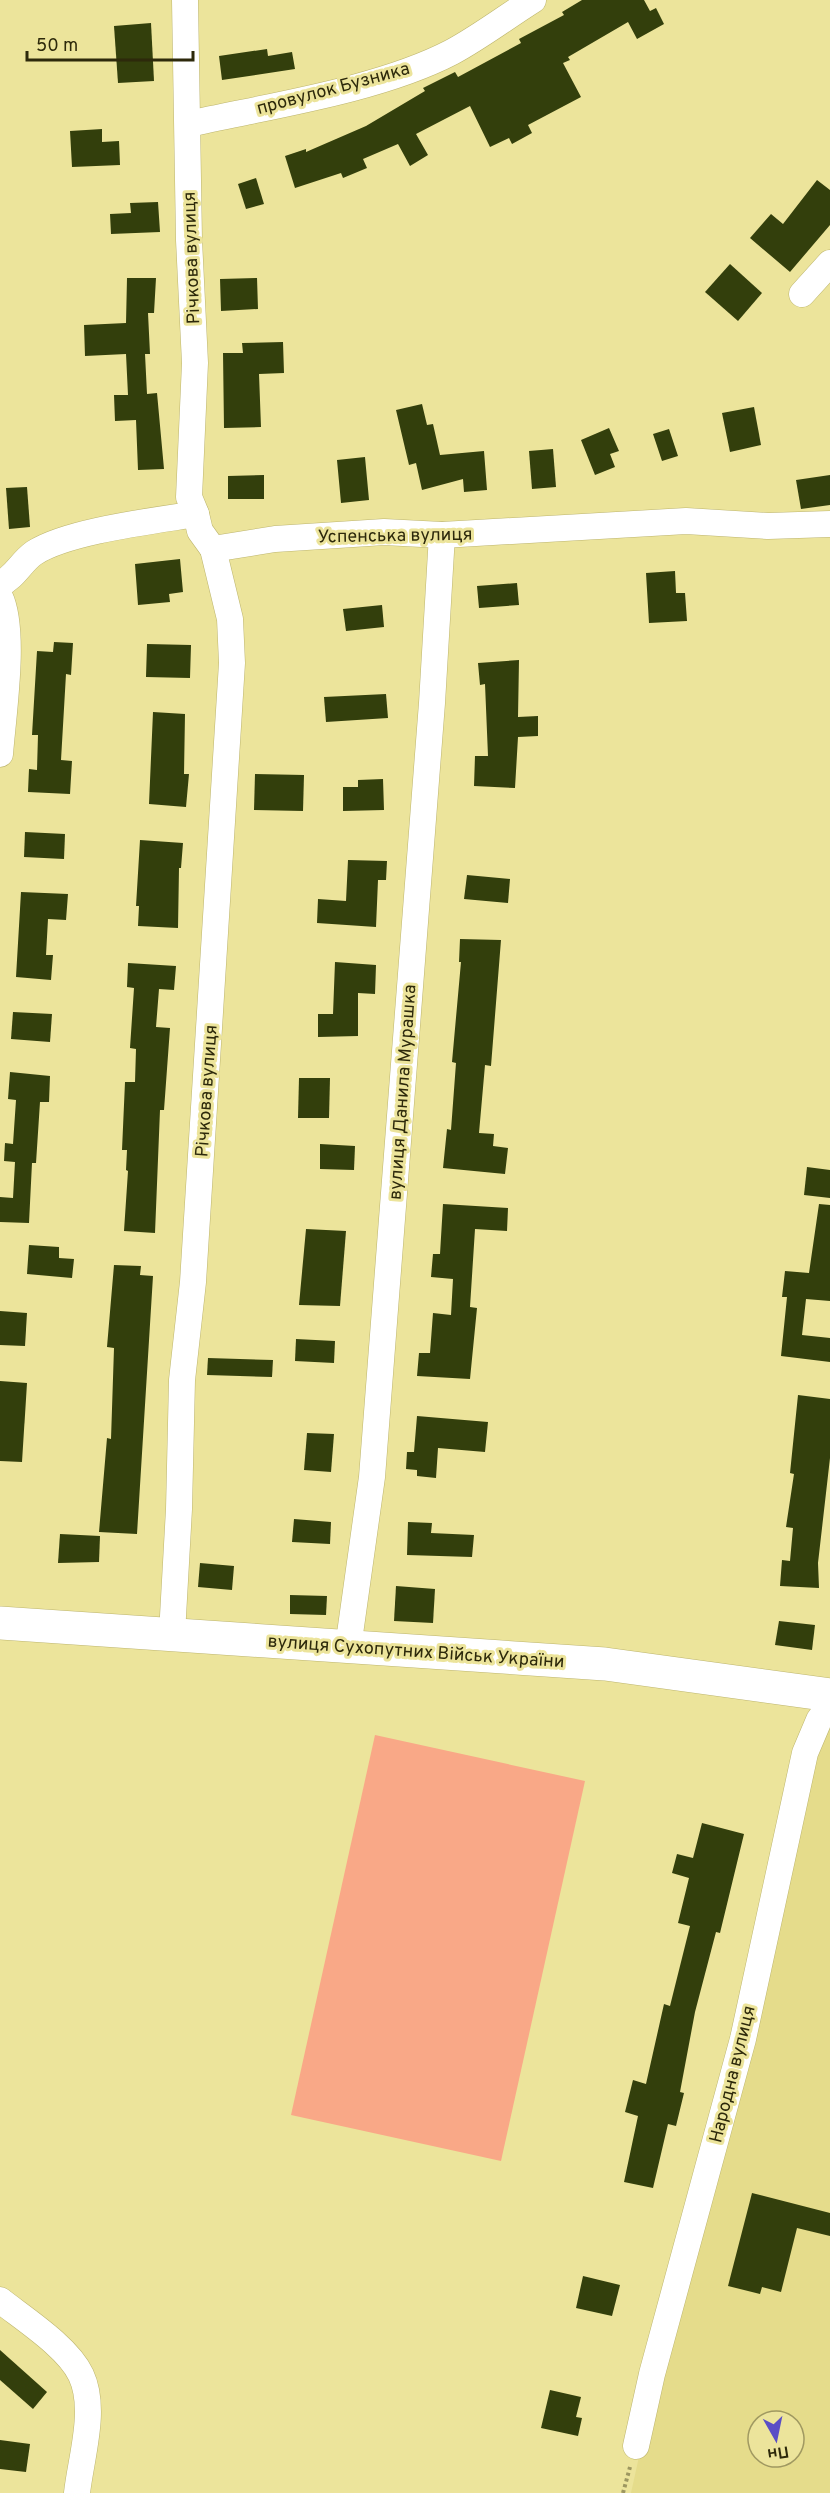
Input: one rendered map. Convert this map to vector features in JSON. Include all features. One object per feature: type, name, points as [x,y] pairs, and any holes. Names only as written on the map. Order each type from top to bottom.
[{"type":"street","name":"Річкова вулиця","points":[[185,0],[195,363],[189,497],[196,514]]},
{"type":"street","name":"провулок Бузника","points":[[188,124],[315,97],[388,77],[451,52],[533,0]]},
{"type":"street","points":[[802,294],[830,263]]},
{"type":"street","points":[[0,584],[10,579],[32,554],[53,544],[107,530],[196,514],[200,531],[213,549]]},
{"type":"street","name":"Успенська вулиця","points":[[213,549],[275,539],[384,532],[442,535],[686,521],[768,526],[830,524]]},
{"type":"street","name":"вулиця Данила Мурашка","points":[[348,1648],[373,1465],[432,703],[442,535]]},
{"type":"street","name":"Річкова вулиця","points":[[172,1634],[179,1509],[182,1380],[194,1282],[232,663],[230,619],[213,549]]},
{"type":"street","points":[[0,597],[6,621],[7,645],[0,754]]},
{"type":"street","name":"вулиця Сухопутних Військ України","points":[[0,1623],[605,1664],[830,1695]]},
{"type":"street","name":"Народна вулиця","points":[[636,2446],[652,2374],[743,2039],[805,1753],[819,1720],[830,1705]]},
{"type":"street","points":[[0,2300],[68,2356],[81,2374],[86,2392],[87,2416],[77,2493]]},
{"type":"shaded area","points":[[830,1714],[830,2493],[631,2493],[657,2375],[811,1755]]},
{"type":"shaded area","points":[[375,1735],[585,1781],[501,2161],[291,2115]]},
{"type":"building","points":[[582,0],[644,0],[650,11],[656,8],[664,24],[637,39],[628,22],[568,57],[570,60],[563,63],[581,97],[528,125],[532,133],[512,144],[509,138],[490,147],[470,106],[416,134],[428,155],[410,166],[398,144],[363,159],[367,168],[343,178],[341,173],[295,188],[285,156],[306,149],[306,152],[366,126],[425,91],[423,88],[455,72],[458,77],[521,43],[519,39],[564,15],[562,12]]},
{"type":"building","points":[[151,23],[154,81],[118,83],[114,26]]},
{"type":"building","points":[[267,49],[268,56],[292,52],[295,69],[222,80],[219,56]]},
{"type":"building","points":[[102,129],[102,142],[119,141],[120,165],[72,167],[70,131]]},
{"type":"building","points":[[256,178],[264,204],[246,209],[238,184]]},
{"type":"building","points":[[817,180],[830,190],[830,225],[790,272],[750,238],[771,214],[783,224]]},
{"type":"building","points":[[158,202],[160,232],[111,234],[110,214],[131,213],[130,203]]},
{"type":"building","points":[[730,264],[762,293],[738,321],[705,292]]},
{"type":"building","points":[[127,278],[156,278],[154,313],[148,313],[150,354],[145,354],[147,394],[157,393],[164,469],[138,470],[136,420],[115,421],[114,395],[128,395],[126,354],[85,356],[84,325],[126,323]]},
{"type":"building","points":[[257,278],[258,309],[221,311],[220,279]]},
{"type":"building","points":[[283,342],[284,373],[259,374],[261,427],[224,428],[223,353],[243,353],[242,343]]},
{"type":"building","points":[[422,404],[427,425],[433,424],[440,455],[484,451],[487,490],[464,492],[463,479],[422,490],[416,463],[409,465],[396,410]]},
{"type":"building","points":[[754,407],[761,445],[730,452],[722,413]]},
{"type":"building","points":[[609,428],[619,451],[610,454],[615,467],[595,475],[581,440]]},
{"type":"building","points":[[669,429],[678,456],[662,461],[653,434]]},
{"type":"building","points":[[553,449],[556,487],[532,489],[529,451]]},
{"type":"building","points":[[365,457],[369,500],[341,503],[337,460]]},
{"type":"building","points":[[264,475],[264,499],[228,499],[228,476]]},
{"type":"building","points":[[830,475],[830,505],[801,509],[796,480]]},
{"type":"building","points":[[27,487],[30,527],[9,529],[6,488]]},
{"type":"building","points":[[180,559],[183,592],[169,594],[170,602],[138,605],[135,564]]},
{"type":"building","points":[[675,571],[676,593],[685,593],[687,621],[649,623],[646,573]]},
{"type":"building","points":[[517,583],[519,605],[479,608],[477,586]]},
{"type":"building","points":[[382,605],[384,627],[346,631],[343,609]]},
{"type":"building","points":[[54,642],[73,643],[71,675],[66,674],[61,760],[72,761],[70,794],[28,792],[29,769],[37,770],[38,735],[32,735],[37,651],[53,652]]},
{"type":"building","points":[[147,644],[191,645],[190,678],[146,677]]},
{"type":"building","points":[[519,660],[518,717],[538,716],[538,736],[518,737],[515,788],[474,786],[475,756],[488,756],[485,684],[480,685],[478,663]]},
{"type":"building","points":[[386,694],[388,718],[326,722],[324,697]]},
{"type":"building","points":[[153,712],[185,714],[184,774],[189,774],[186,807],[149,804]]},
{"type":"building","points":[[255,774],[304,775],[303,811],[254,810]]},
{"type":"building","points":[[383,779],[384,810],[343,811],[343,787],[358,787],[358,780]]},
{"type":"building","points":[[25,832],[65,834],[64,859],[24,857]]},
{"type":"building","points":[[140,840],[183,843],[181,868],[179,868],[178,928],[138,926],[139,906],[136,906]]},
{"type":"building","points":[[348,860],[387,861],[386,880],[378,880],[376,927],[317,923],[318,899],[346,901]]},
{"type":"building","points":[[467,875],[510,879],[508,903],[464,899]]},
{"type":"building","points":[[21,892],[68,894],[66,920],[48,919],[46,955],[53,955],[51,980],[16,977]]},
{"type":"building","points":[[460,939],[501,940],[491,1066],[485,1065],[479,1133],[494,1134],[493,1146],[508,1148],[505,1174],[443,1168],[447,1129],[451,1130],[456,1063],[452,1062],[461,962],[459,962]]},
{"type":"building","points":[[335,962],[376,965],[375,994],[358,993],[358,1036],[318,1037],[318,1014],[333,1014]]},
{"type":"building","points":[[128,963],[176,966],[174,990],[159,989],[156,1027],[170,1028],[164,1110],[160,1110],[155,1233],[124,1231],[128,1171],[126,1170],[127,1150],[122,1150],[125,1082],[135,1082],[136,1049],[130,1048],[134,988],[127,987]]},
{"type":"building","points":[[13,1012],[52,1014],[50,1042],[11,1039]]},
{"type":"building","points":[[10,1072],[50,1076],[49,1102],[40,1102],[36,1163],[32,1163],[29,1223],[0,1222],[0,1197],[13,1198],[15,1162],[4,1161],[5,1143],[13,1144],[16,1100],[8,1099]]},
{"type":"building","points":[[299,1078],[330,1078],[329,1118],[298,1118]]},
{"type":"building","points":[[320,1144],[355,1146],[354,1170],[320,1169]]},
{"type":"building","points":[[807,1167],[830,1170],[830,1198],[804,1195]]},
{"type":"building","points":[[443,1204],[508,1208],[507,1231],[475,1229],[470,1307],[477,1308],[470,1379],[417,1376],[419,1353],[430,1353],[433,1313],[451,1315],[453,1279],[431,1277],[433,1254],[440,1254]]},
{"type":"building","points":[[819,1204],[830,1205],[830,1301],[806,1299],[802,1335],[830,1338],[830,1362],[781,1356],[787,1297],[782,1297],[785,1271],[809,1273]]},
{"type":"building","points":[[306,1229],[346,1231],[340,1306],[299,1305]]},
{"type":"building","points":[[29,1245],[59,1247],[59,1258],[74,1259],[72,1278],[27,1274]]},
{"type":"building","points":[[114,1265],[141,1266],[140,1275],[153,1276],[137,1534],[99,1532],[107,1438],[111,1439],[114,1348],[107,1347]]},
{"type":"building","points":[[0,1311],[27,1313],[25,1346],[0,1345]]},
{"type":"building","points":[[296,1339],[335,1341],[334,1363],[295,1361]]},
{"type":"building","points":[[208,1358],[273,1360],[272,1377],[207,1375]]},
{"type":"building","points":[[0,1381],[27,1383],[22,1462],[0,1461]]},
{"type":"building","points":[[798,1395],[830,1399],[830,1458],[818,1563],[819,1588],[780,1586],[782,1560],[790,1561],[793,1528],[786,1527],[794,1474],[790,1473]]},
{"type":"building","points":[[417,1416],[488,1422],[485,1452],[438,1448],[436,1478],[417,1476],[417,1470],[406,1469],[407,1452],[414,1452]]},
{"type":"building","points":[[307,1433],[334,1434],[331,1472],[304,1470]]},
{"type":"building","points":[[294,1519],[331,1522],[330,1544],[292,1542]]},
{"type":"building","points":[[408,1522],[432,1523],[431,1533],[474,1535],[472,1557],[407,1555]]},
{"type":"building","points":[[60,1534],[100,1536],[99,1562],[58,1563]]},
{"type":"building","points":[[200,1563],[234,1566],[232,1590],[198,1587]]},
{"type":"building","points":[[396,1586],[435,1589],[433,1623],[394,1621]]},
{"type":"building","points":[[290,1595],[327,1596],[326,1615],[290,1614]]},
{"type":"building","points":[[779,1621],[815,1625],[812,1650],[775,1645]]},
{"type":"building","points":[[702,1823],[744,1834],[720,1933],[716,1932],[695,2012],[680,2092],[684,2093],[676,2126],[668,2124],[653,2188],[624,2182],[638,2116],[625,2112],[633,2080],[646,2084],[664,2004],[670,2006],[690,1926],[678,1923],[689,1878],[672,1873],[677,1854],[693,1858]]},
{"type":"building","points":[[752,2193],[830,2213],[830,2236],[797,2228],[781,2292],[762,2287],[760,2294],[728,2286]]},
{"type":"building","points":[[583,2276],[620,2285],[612,2316],[576,2308]]},
{"type":"building","points":[[0,2350],[47,2392],[33,2409],[0,2380]]},
{"type":"building","points":[[550,2390],[581,2397],[576,2417],[582,2418],[578,2436],[541,2428]]},
{"type":"building","points":[[0,2440],[30,2444],[26,2472],[0,2469]]}]
